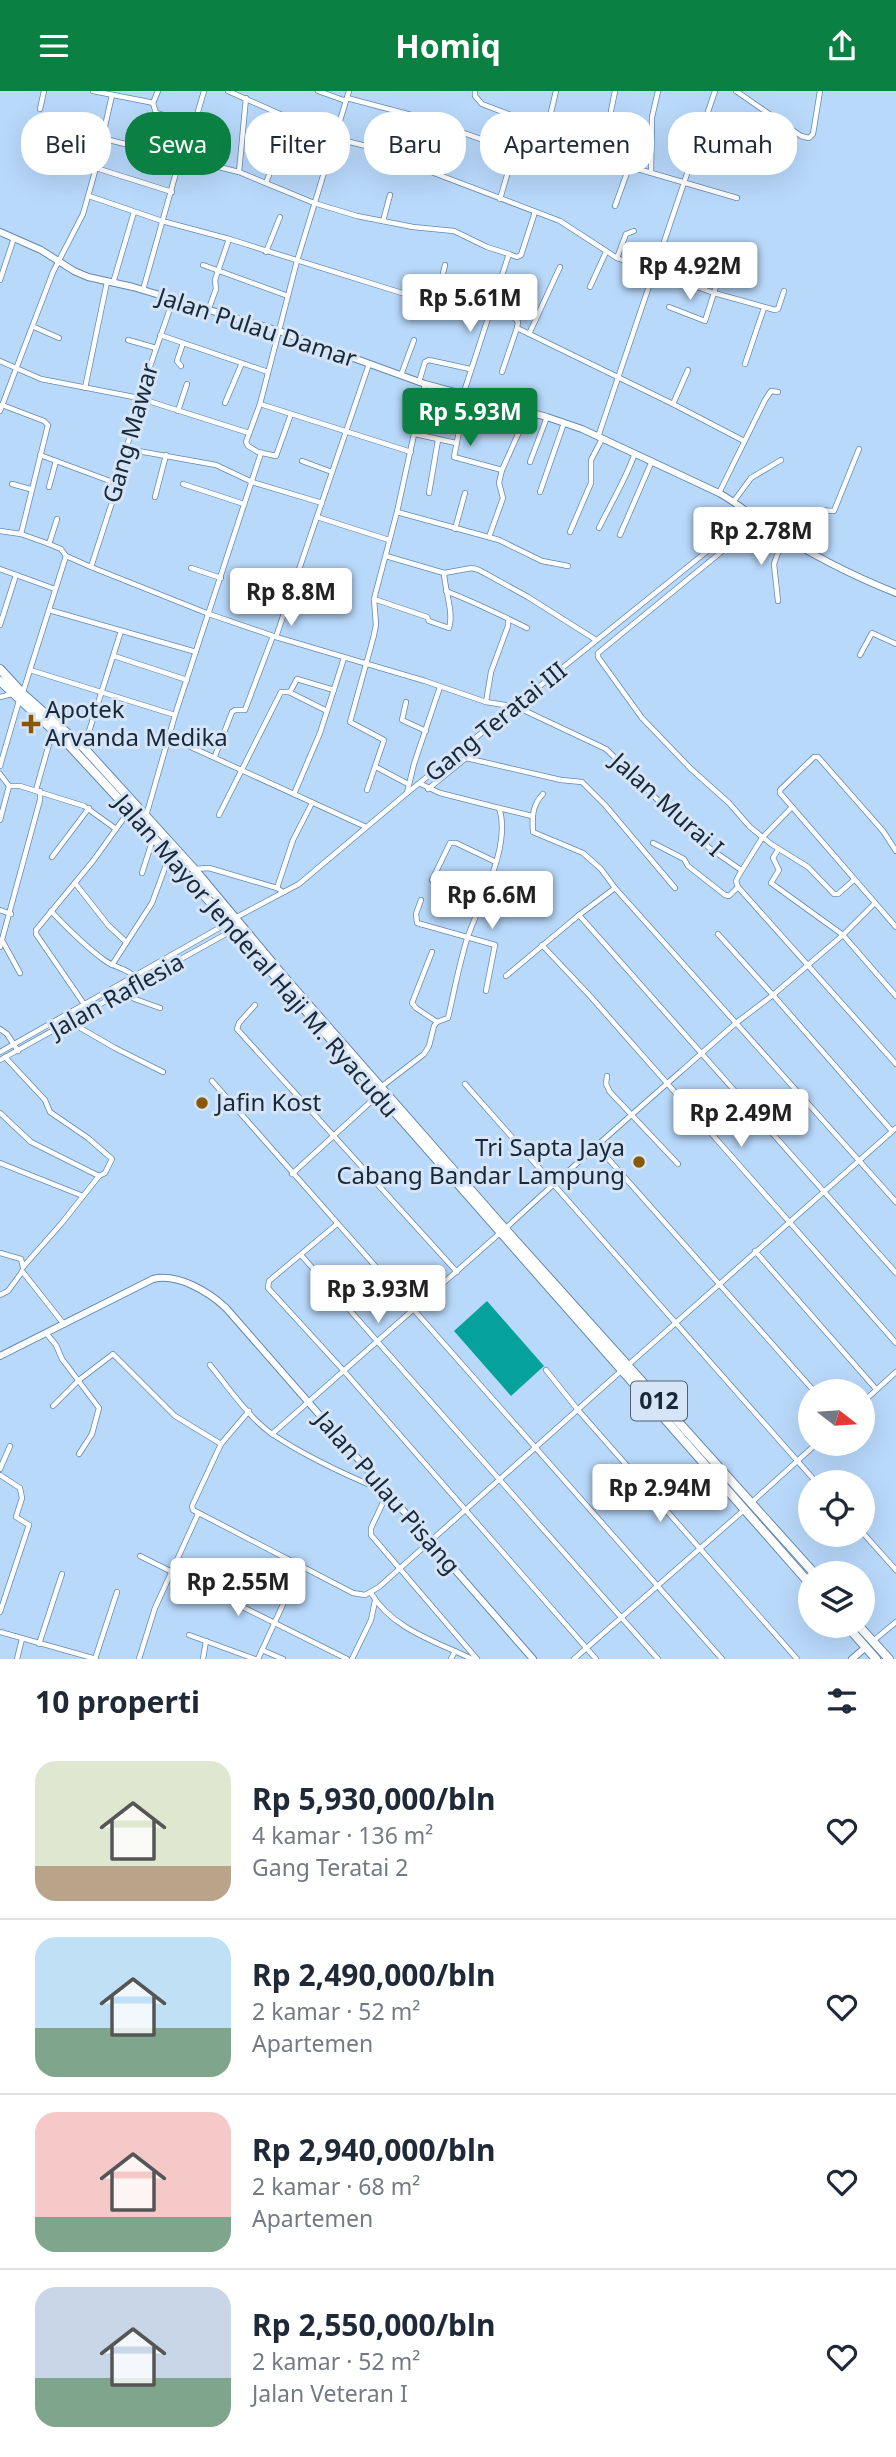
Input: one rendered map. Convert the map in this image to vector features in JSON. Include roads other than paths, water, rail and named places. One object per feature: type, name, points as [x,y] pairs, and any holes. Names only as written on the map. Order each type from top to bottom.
[{"type":"main road","name":"Jalan Mayor Jenderal Haji M. Ryacudu","points":[[0,669],[21,698],[81,757],[130,811],[144,820],[153,838],[382,1092],[396,1108],[392,1111],[408,1129],[503,1231]]},
{"type":"main road","name":"Jalan Mayor Jenderal Haji M. Ryacudu","points":[[0,681],[12,694],[21,698],[83,748],[144,820],[194,869],[233,924]]},
{"type":"main road","points":[[164,839],[159,841],[168,855]]},
{"type":"main road","name":"Jalan Mayor Jenderal Haji M. Ryacudu","points":[[382,1092],[573,1312],[804,1561]]},
{"type":"main road","points":[[403,1113],[400,1112],[399,1115],[408,1129]]},
{"type":"main road","name":"Jalan Mayor Jenderal Haji M. Ryacudu","points":[[624,1368],[797,1568]]},
{"type":"main road","points":[[862,1638],[889,1659]]},
{"type":"main road","points":[[866,1638],[876,1659]]},
{"type":"street","points":[[40,109],[44,91]]},
{"type":"street","points":[[93,91],[112,95],[128,94],[153,103]]},
{"type":"street","points":[[156,112],[153,103],[158,91]]},
{"type":"street","points":[[198,112],[204,91]]},
{"type":"street","points":[[228,91],[277,112]]},
{"type":"street","points":[[318,91],[398,112]]},
{"type":"street","points":[[342,112],[349,91]]},
{"type":"street","points":[[475,91],[475,96],[482,104],[501,112]]},
{"type":"street","points":[[551,112],[556,91]]},
{"type":"street","points":[[611,111],[615,91]]},
{"type":"street","points":[[653,112],[658,91]]},
{"type":"street","points":[[708,112],[715,91]]},
{"type":"street","points":[[736,91],[802,136],[811,138],[820,91]]},
{"type":"street","points":[[108,112],[112,95]]},
{"type":"street","points":[[239,172],[246,98]]},
{"type":"street","points":[[231,170],[314,203],[383,221],[454,231],[487,247],[519,256],[535,212]]},
{"type":"street","points":[[111,173],[172,192]]},
{"type":"street","points":[[654,173],[737,198]]},
{"type":"street","points":[[21,534],[48,425],[44,421],[1,408],[18,370],[58,261],[73,236],[94,175]]},
{"type":"street","points":[[142,291],[176,175]]},
{"type":"street","points":[[266,183],[269,175]]},
{"type":"street","points":[[291,414],[276,456],[261,453],[246,444],[260,404],[322,175]]},
{"type":"street","points":[[440,175],[560,221],[617,258],[715,293],[777,310],[784,291]]},
{"type":"street","points":[[500,199],[508,175]]},
{"type":"street","points":[[615,205],[626,175]]},
{"type":"street","points":[[570,532],[591,483],[591,460],[688,175]]},
{"type":"street","points":[[383,221],[390,195]]},
{"type":"street","points":[[89,196],[162,221],[402,293],[512,315],[517,322],[517,328],[502,372]]},
{"type":"street","points":[[85,388],[110,283],[134,212]]},
{"type":"street","points":[[266,252],[279,217]]},
{"type":"street","points":[[617,258],[626,234],[634,231]]},
{"type":"street","name":"Jalan Pulau Damar","points":[[0,232],[15,237],[88,277],[279,331],[422,383],[564,423],[719,493],[784,536],[839,567],[896,593]]},
{"type":"street","points":[[0,280],[15,237]]},
{"type":"street","points":[[208,311],[229,239]]},
{"type":"street","points":[[662,250],[719,273],[705,321],[669,307]]},
{"type":"street","points":[[590,286],[606,252]]},
{"type":"street","points":[[463,395],[509,254]]},
{"type":"street","points":[[203,265],[288,296]]},
{"type":"street","points":[[437,299],[446,265]]},
{"type":"street","points":[[529,334],[560,267]]},
{"type":"street","name":"Gang Mawar","points":[[91,567],[118,484],[139,398],[173,300]]},
{"type":"street","points":[[745,364],[764,308]]},
{"type":"street","points":[[34,327],[59,338]]},
{"type":"street","points":[[517,328],[744,441]]},
{"type":"street","points":[[160,335],[268,372]]},
{"type":"street","points":[[128,340],[156,348]]},
{"type":"street","points":[[401,375],[414,340]]},
{"type":"street","points":[[181,366],[177,361],[183,343]]},
{"type":"street","points":[[367,790],[383,739],[350,722],[376,625],[373,599],[415,435],[427,361],[430,359],[470,369]]},
{"type":"street","points":[[0,361],[50,381],[139,398],[249,433]]},
{"type":"street","points":[[225,403],[242,363]]},
{"type":"street","points":[[215,756],[232,712],[245,710],[289,596],[369,364]]},
{"type":"street","points":[[673,404],[688,370]]},
{"type":"street","points":[[178,411],[187,384]]},
{"type":"street","points":[[719,493],[769,394],[771,391],[778,392]]},
{"type":"street","points":[[260,404],[411,452]]},
{"type":"street","points":[[463,411],[455,458],[502,470]]},
{"type":"street","points":[[489,537],[503,498],[499,483],[502,470],[528,412]]},
{"type":"street","points":[[530,462],[547,417]]},
{"type":"street","points":[[540,492],[564,423]]},
{"type":"street","points":[[415,435],[456,443]]},
{"type":"street","points":[[429,493],[438,440]]},
{"type":"street","points":[[127,449],[216,465],[252,482],[322,503]]},
{"type":"street","points":[[800,545],[817,510],[834,511],[859,449]]},
{"type":"street","points":[[144,820],[175,715],[261,453]]},
{"type":"street","points":[[599,528],[629,471],[635,453]]},
{"type":"street","points":[[40,455],[118,484]]},
{"type":"street","points":[[155,497],[166,455]]},
{"type":"street","points":[[734,501],[751,478],[780,460]]},
{"type":"street","points":[[49,487],[56,461]]},
{"type":"street","points":[[302,461],[332,472]]},
{"type":"street","points":[[620,535],[652,461]]},
{"type":"street","points":[[12,484],[30,489]]},
{"type":"street","points":[[183,484],[244,504]]},
{"type":"street","points":[[455,529],[465,493]]},
{"type":"street","points":[[397,512],[506,542],[542,561],[568,566]]},
{"type":"street","points":[[754,516],[598,653],[600,662],[642,718],[762,838],[808,867],[835,894],[854,880]]},
{"type":"street","name":"Gang Teratai III","points":[[233,924],[299,884],[407,793],[424,787],[596,641],[754,516]]},
{"type":"street","points":[[317,517],[389,540]]},
{"type":"street","points":[[50,544],[57,519]]},
{"type":"street","name":"Jalan Murai I","points":[[0,531],[21,534],[50,544],[61,549],[66,556],[209,614],[486,702],[525,711],[606,749],[672,814],[704,840],[708,847],[741,870]]},
{"type":"street","points":[[778,601],[774,564],[784,536]]},
{"type":"street","points":[[0,766],[66,556]]},
{"type":"street","points":[[386,556],[444,573],[472,568],[478,570],[528,597],[596,641]]},
{"type":"street","points":[[191,568],[220,577]]},
{"type":"street","points":[[0,569],[55,589]]},
{"type":"street","points":[[373,599],[427,617],[429,621],[449,628],[452,613],[445,590],[444,573]]},
{"type":"street","points":[[0,625],[16,575]]},
{"type":"street","points":[[445,590],[527,628]]},
{"type":"street","points":[[289,596],[324,605]]},
{"type":"street","points":[[49,610],[196,652]]},
{"type":"street","points":[[486,702],[491,672],[509,627],[507,620]]},
{"type":"street","points":[[622,620],[628,627]]},
{"type":"street","points":[[83,748],[121,631]]},
{"type":"street","points":[[860,655],[872,633],[896,644]]},
{"type":"street","points":[[114,656],[187,680]]},
{"type":"street","points":[[294,794],[327,711],[344,658]]},
{"type":"street","points":[[30,670],[175,715]]},
{"type":"street","points":[[289,692],[297,679],[334,690]]},
{"type":"street","points":[[407,793],[440,687]]},
{"type":"street","points":[[219,815],[244,770],[280,692],[289,692],[327,711]]},
{"type":"street","points":[[0,697],[12,694]]},
{"type":"street","points":[[406,702],[402,720],[426,731]]},
{"type":"street","points":[[20,973],[1,944],[40,800],[38,791],[53,730]]},
{"type":"street","points":[[169,737],[366,827]]},
{"type":"street","points":[[896,851],[869,813],[816,757],[779,790],[896,927]]},
{"type":"street","points":[[424,787],[466,758],[561,780],[582,782],[605,805],[675,888]]},
{"type":"street","points":[[376,768],[408,784]]},
{"type":"street","points":[[0,774],[9,786]]},
{"type":"street","points":[[9,786],[38,791],[89,809],[116,829]]},
{"type":"street","points":[[0,820],[9,786]]},
{"type":"street","points":[[424,787],[532,816]]},
{"type":"street","points":[[543,794],[532,816],[533,832],[583,853],[601,869],[615,888],[896,1202]]},
{"type":"street","points":[[277,888],[293,839],[312,803]]},
{"type":"street","name":"Jalan Murai I","points":[[738,887],[736,881],[741,870],[762,838],[792,807]]},
{"type":"street","points":[[432,952],[412,1003],[437,1022],[448,1019],[468,938],[496,862],[502,820],[499,808]]},
{"type":"street","points":[[52,857],[89,809]]},
{"type":"street","points":[[84,1004],[36,934],[37,927],[75,883],[130,811]]},
{"type":"street","points":[[142,873],[153,838]]},
{"type":"street","points":[[432,880],[450,843],[456,843],[496,862]]},
{"type":"street","points":[[653,843],[684,859],[685,863],[725,895],[729,896],[738,887],[896,1064]]},
{"type":"street","points":[[778,849],[773,858],[779,870],[771,883],[843,935],[896,996]]},
{"type":"street","points":[[111,965],[152,903],[168,855]]},
{"type":"street","points":[[194,869],[209,867],[284,892]]},
{"type":"street","points":[[75,883],[108,925],[126,942]]},
{"type":"street","points":[[506,977],[615,888]]},
{"type":"street","points":[[421,900],[416,914],[417,923],[494,944],[496,947],[486,991]]},
{"type":"street","points":[[272,1434],[503,1231],[596,1145],[736,1023],[843,935],[876,903]]},
{"type":"street","points":[[0,910],[11,914]]},
{"type":"street","points":[[51,911],[92,950],[137,980]]},
{"type":"street","points":[[579,915],[896,1273]]},
{"type":"street","name":"Jalan Raflesia","points":[[3,1058],[84,1004],[137,980],[233,924]]},
{"type":"street","name":"Jalan Raflesia","points":[[0,1052],[70,1022],[233,924]]},
{"type":"street","points":[[249,1411],[221,1444],[192,1506],[198,1514],[353,1593],[371,1593],[894,1129],[718,934]]},
{"type":"street","points":[[542,945],[896,1343]]},
{"type":"street","points":[[120,994],[160,1008]]},
{"type":"street","points":[[255,1005],[237,1029],[457,1272]]},
{"type":"street","points":[[70,1022],[163,1072]]},
{"type":"street","points":[[292,1174],[428,1049],[437,1022]]},
{"type":"street","points":[[0,1029],[16,1047]]},
{"type":"street","points":[[0,1295],[8,1291],[22,1269],[99,1175],[104,1173],[112,1160],[50,1112],[45,1100],[3,1058]]},
{"type":"street","points":[[607,1076],[607,1087],[678,1164]]},
{"type":"street","points":[[212,1081],[722,1659]]},
{"type":"street","points":[[465,1084],[806,1470]]},
{"type":"street","points":[[0,1113],[31,1142],[99,1175]]},
{"type":"street","points":[[596,1145],[803,1379]]},
{"type":"street","points":[[0,1163],[83,1196]]},
{"type":"street","points":[[337,1224],[270,1281],[268,1288],[596,1659]]},
{"type":"street","points":[[755,1251],[877,1389],[896,1371]]},
{"type":"street","points":[[0,1253],[21,1259],[22,1269],[63,1323]]},
{"type":"street","points":[[302,1255],[657,1659]]},
{"type":"street","name":"Jalan Pulau Pisang","points":[[0,1356],[134,1287],[159,1278],[176,1281],[212,1295],[533,1659]]},
{"type":"street","points":[[45,1333],[99,1408],[92,1434],[79,1454]]},
{"type":"street","points":[[53,1406],[79,1380],[108,1356],[115,1354],[175,1416],[221,1444]]},
{"type":"street","points":[[210,1365],[272,1434],[328,1465],[386,1492],[370,1532],[375,1542],[400,1567],[475,1659]]},
{"type":"street","points":[[546,1370],[578,1411],[797,1659]]},
{"type":"street","points":[[0,1469],[10,1445]]},
{"type":"street","points":[[752,1502],[802,1456]]},
{"type":"street","points":[[0,1475],[20,1488],[22,1498],[16,1517],[29,1525],[0,1612]]},
{"type":"street","points":[[574,1659],[744,1509]]},
{"type":"street","points":[[139,1659],[155,1608],[198,1514]]},
{"type":"street","points":[[875,1546],[896,1570]]},
{"type":"street","points":[[140,1556],[350,1659],[371,1620],[375,1600]]},
{"type":"street","points":[[189,1635],[257,1659],[301,1565]]},
{"type":"street","points":[[39,1644],[62,1574]]},
{"type":"street","points":[[0,1633],[95,1659],[117,1592]]},
{"type":"street","points":[[371,1593],[393,1619],[403,1626],[475,1659]]},
{"type":"street","points":[[852,1659],[896,1622]]},
{"type":"street","points":[[17,1659],[22,1639]]},
{"type":"street","points":[[203,1659],[206,1641]]},
{"type":"street","points":[[262,1650],[282,1659]]},
{"type":"street","points":[[451,1659],[455,1650]]},
{"type":"place","name":"Apotek Arvanda Medika","points":[[31,724]]},
{"type":"place","name":"Jafin Kost","points":[[202,1103]]},
{"type":"place","name":"Tri Sapta Jaya Cabang Bandar Lampung","points":[[639,1162]]}]
